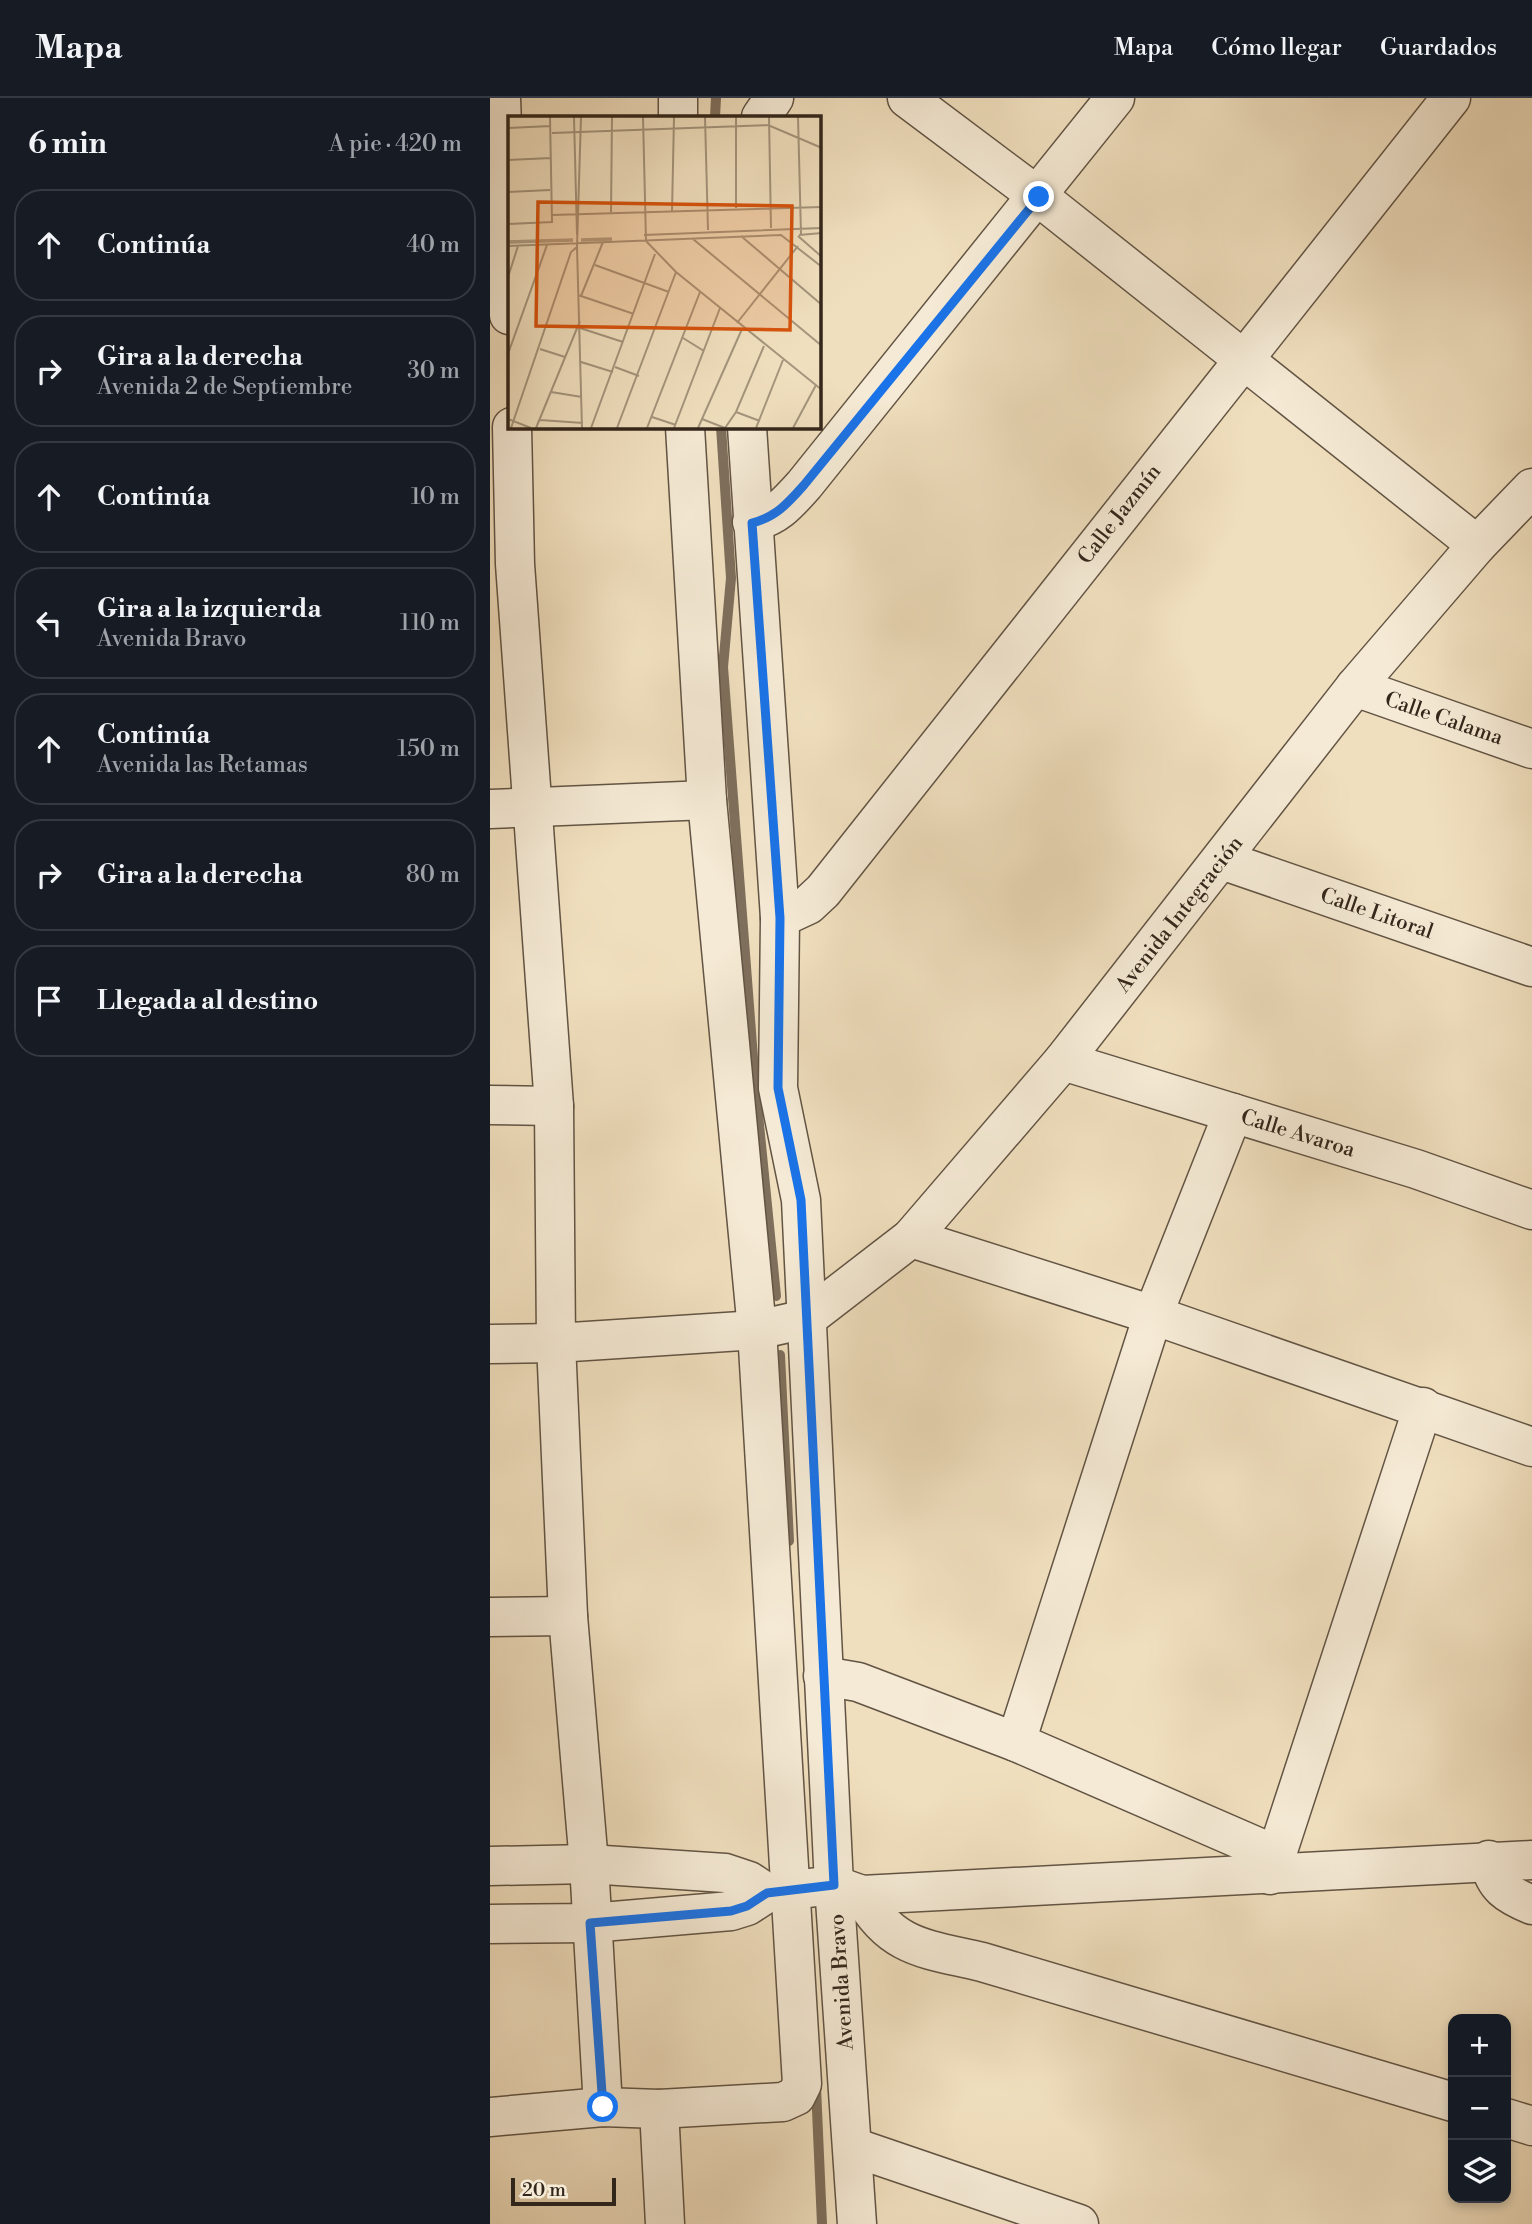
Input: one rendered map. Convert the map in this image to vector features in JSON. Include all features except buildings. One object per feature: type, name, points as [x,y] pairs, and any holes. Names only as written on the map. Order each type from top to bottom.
[{"type":"street","points":[[501,98],[508,259]]},
{"type":"street","points":[[678,98],[678,116]]},
{"type":"street","points":[[762,116],[774,98]]},
{"type":"street","points":[[907,98],[1039,197],[1478,545]]},
{"type":"street","points":[[752,523],[767,519],[782,509],[804,485],[1039,197],[1115,98]]},
{"type":"street","name":"Calle Jazmín","points":[[780,918],[808,905],[823,891],[1451,98]]},
{"type":"street","points":[[490,283],[508,282]]},
{"type":"street","points":[[512,429],[502,564],[533,806],[554,1106],[556,1343],[568,1616],[589,1864],[590,1923],[603,2107]]},
{"type":"street","points":[[490,2117],[603,2107],[659,2109],[783,2102],[796,2096],[802,2084],[801,2057],[779,1891],[757,1330],[707,800],[685,429]]},
{"type":"street","name":"Avenida Bravo","points":[[747,429],[780,918],[778,1088],[801,1200],[822,1676],[848,1890],[857,2224]]},
{"type":"street","name":"Avenida Integración","points":[[806,1320],[911,1238],[1063,1061],[1356,687],[1478,545],[1530,495]]},
{"type":"street","name":"Calle Calama","points":[[1356,687],[1532,749]]},
{"type":"street","points":[[490,809],[707,800]]},
{"type":"street","name":"Calle Litoral","points":[[1222,860],[1532,967]]},
{"type":"street","name":"Calle Avaroa","points":[[1063,1061],[1416,1169],[1532,1210]]},
{"type":"street","points":[[490,1105],[554,1106]]},
{"type":"street","points":[[1016,1742],[1153,1315],[1233,1113]]},
{"type":"street","points":[[911,1238],[1153,1315],[1532,1447]]},
{"type":"street","points":[[490,1345],[757,1330],[806,1320]]},
{"type":"street","points":[[1273,1865],[1423,1407]]},
{"type":"street","points":[[490,1617],[568,1616]]},
{"type":"street","points":[[822,1676],[858,1682],[1016,1742],[1273,1865]]},
{"type":"street","points":[[1489,1860],[1492,1877],[1498,1887],[1532,1905]]},
{"type":"street","points":[[490,1866],[589,1864],[725,1873],[779,1891],[848,1890],[1273,1865],[1532,1860]]},
{"type":"street","points":[[848,1890],[886,1930],[913,1945],[982,1962],[1448,2101]]},
{"type":"street","points":[[490,1924],[590,1923],[731,1911],[779,1891]]},
{"type":"street","points":[[659,2109],[665,2224]]},
{"type":"street","points":[[1511,2120],[1532,2126]]},
{"type":"street","points":[[853,2147],[1079,2224]]},
{"type":"waterway","points":[[715,116],[716,98]]},
{"type":"waterway","points":[[721,429],[731,578],[723,667],[755,1084],[776,1296]]},
{"type":"waterway","points":[[780,1355],[789,1541]]},
{"type":"waterway","points":[[816,2087],[822,2224]]},
{"type":"route","points":[[603,2107],[590,1923],[731,1911],[747,1906],[767,1893],[834,1885],[801,1200],[778,1088],[780,918],[752,523],[767,519],[782,509],[804,485],[1039,197]]}]
